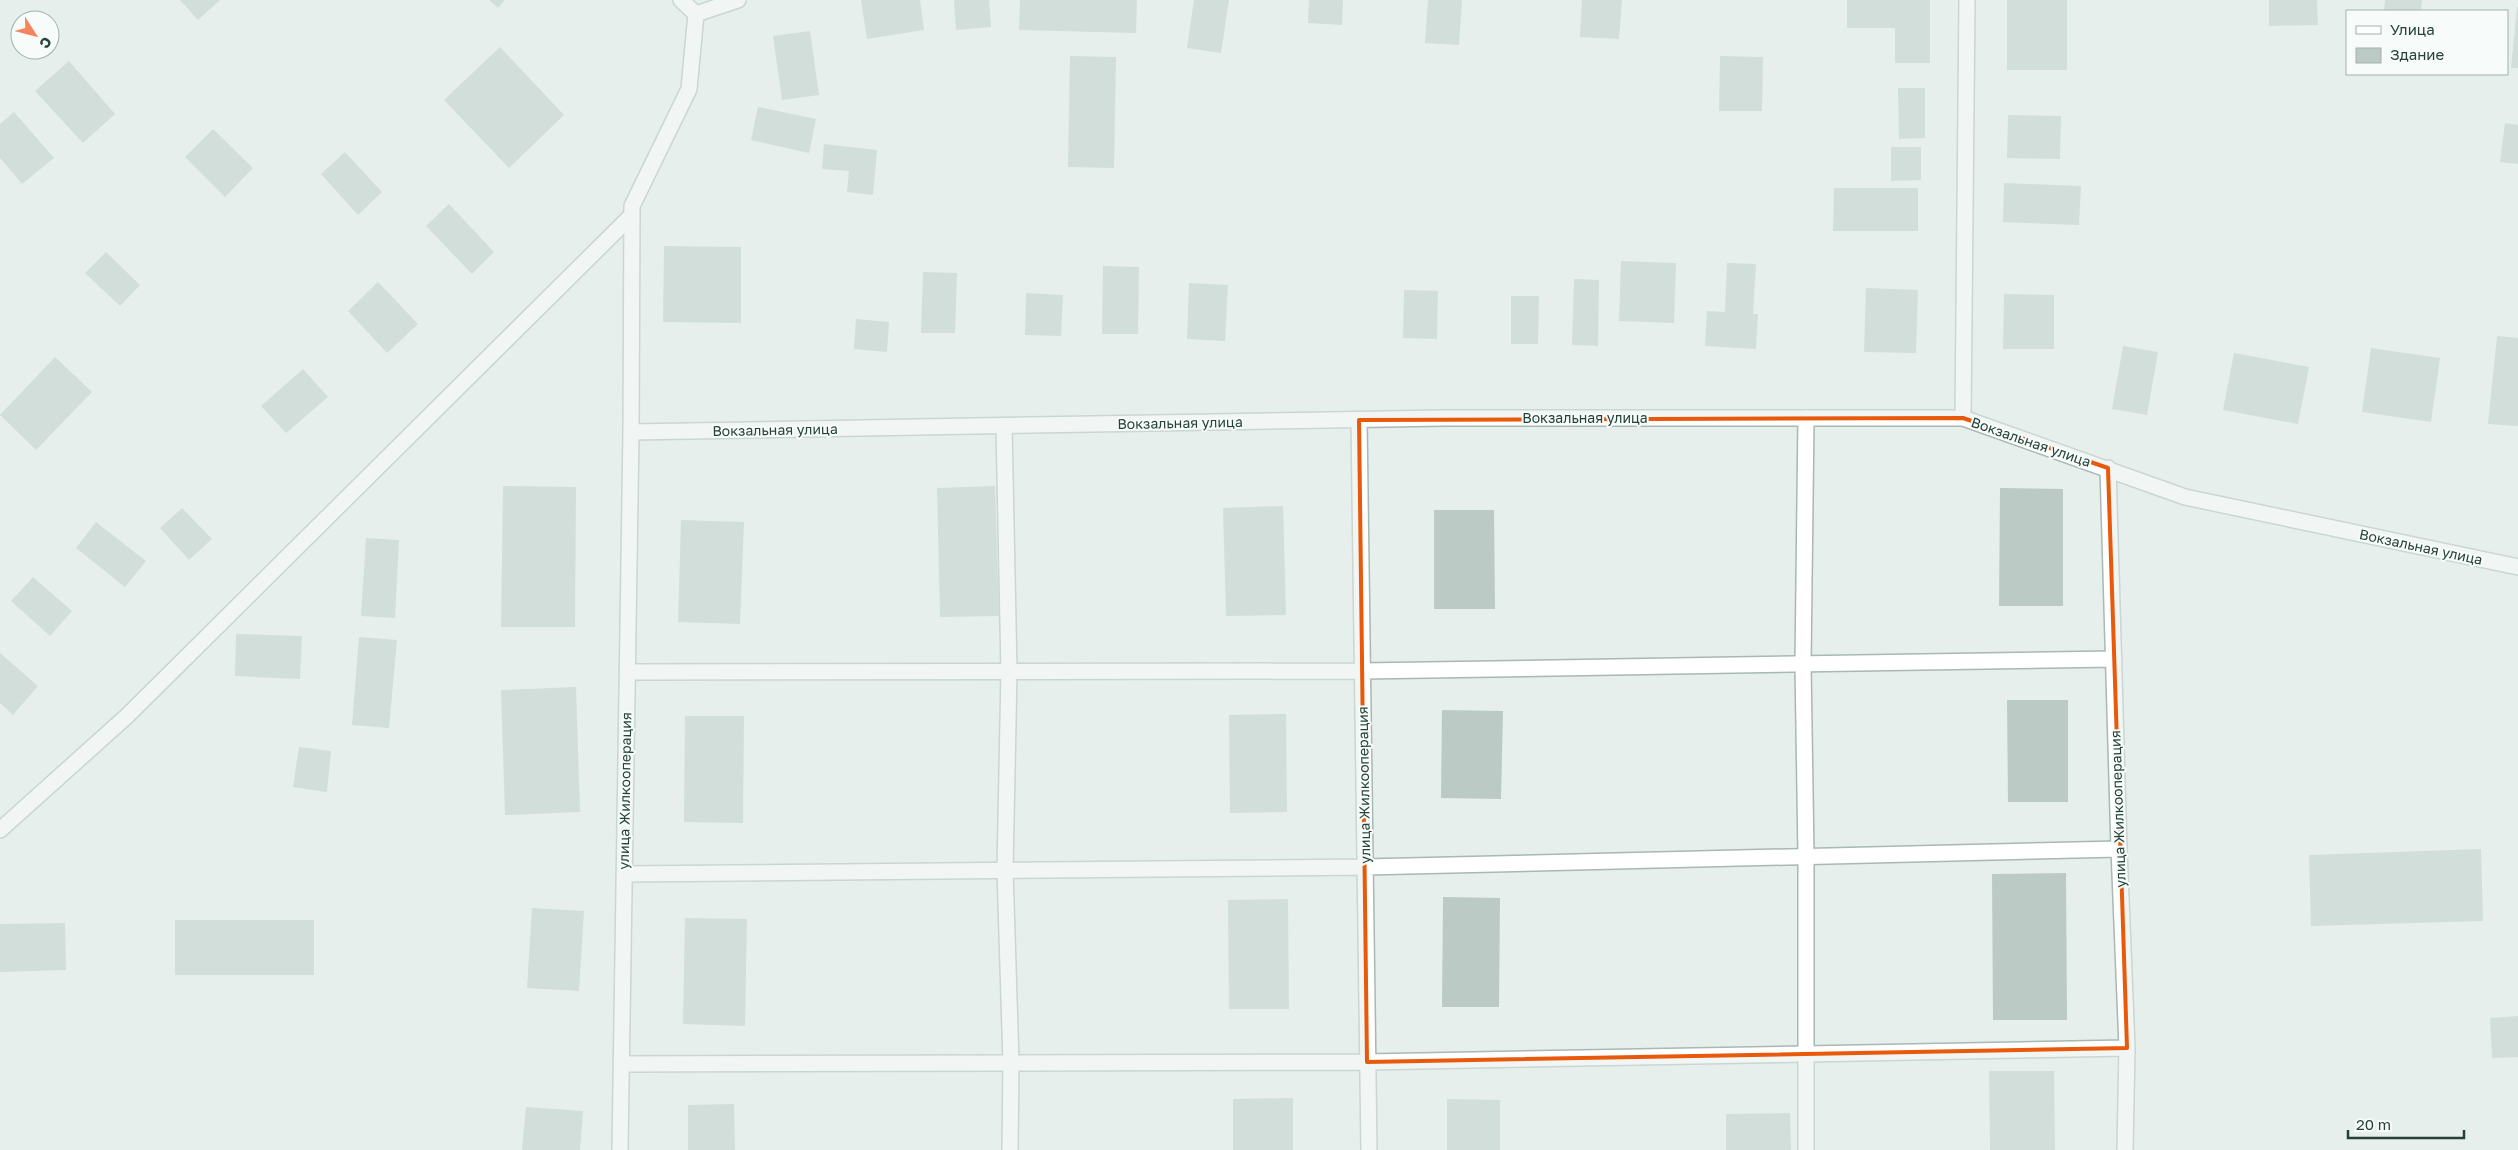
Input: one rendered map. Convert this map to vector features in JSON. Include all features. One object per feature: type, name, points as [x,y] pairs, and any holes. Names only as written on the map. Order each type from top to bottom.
[{"type":"street","points":[[680,0],[696,14]]},
{"type":"street","points":[[696,14],[738,0]]},
{"type":"street","points":[[1963,418],[1967,0]]},
{"type":"street","points":[[0,830],[127,716],[632,216],[632,206],[689,89],[696,14]]},
{"type":"street","name":"улица Жилкооперация","points":[[620,1150],[631,432],[632,216]]},
{"type":"street","points":[[1806,418],[1803,664],[1806,856],[1806,1150]]},
{"type":"street","name":"Вокзальная улица","points":[[631,432],[1359,420],[1963,418],[2108,468],[2185,497],[2518,567]]},
{"type":"street","name":"улица Жилкооперация","points":[[1359,420],[1369,1150]]},
{"type":"street","points":[[1004,426],[1010,672],[1005,870],[1011,1063],[1010,1150]]},
{"type":"street","name":"улица Жилкооперация","points":[[2108,468],[2127,1048],[2125,1150]]},
{"type":"street","points":[[627,672],[1362,672],[2114,659]]},
{"type":"street","points":[[624,874],[1365,867],[2119,849]]},
{"type":"street","points":[[621,1064],[1368,1062],[2127,1048]]},
{"type":"highlighted area","points":[[1963,418],[2108,468],[2127,1048],[1367,1062],[1359,420]]},
{"type":"building","points":[[180,0],[220,0],[198,20]]},
{"type":"building","points":[[489,0],[505,0],[498,8]]},
{"type":"building","points":[[861,0],[920,0],[924,30],[867,39]]},
{"type":"building","points":[[954,0],[989,0],[991,27],[956,30]]},
{"type":"building","points":[[1020,0],[1137,0],[1136,33],[1019,30]]},
{"type":"building","points":[[1194,0],[1229,0],[1221,53],[1187,48]]},
{"type":"building","points":[[1309,0],[1343,0],[1342,25],[1308,23]]},
{"type":"building","points":[[1428,0],[1462,0],[1459,45],[1425,43]]},
{"type":"building","points":[[1582,0],[1622,0],[1619,39],[1580,37]]},
{"type":"building","points":[[1847,0],[1930,0],[1930,63],[1895,63],[1895,28],[1847,28]]},
{"type":"building","points":[[2007,0],[2067,0],[2067,70],[2007,70]]},
{"type":"building","points":[[2269,0],[2317,0],[2318,25],[2269,26]]},
{"type":"building","points":[[2385,0],[2422,0],[2421,10],[2384,10]]},
{"type":"building","points":[[2517,7],[2518,68],[2511,68]]},
{"type":"building","points":[[810,31],[819,95],[782,100],[773,36]]},
{"type":"building","points":[[500,47],[564,115],[509,168],[444,100]]},
{"type":"building","points":[[1070,56],[1116,57],[1114,168],[1068,167]]},
{"type":"building","points":[[1720,56],[1763,57],[1762,111],[1719,111]]},
{"type":"building","points":[[69,61],[115,114],[83,143],[35,91]]},
{"type":"building","points":[[1898,88],[1925,88],[1925,138],[1899,139]]},
{"type":"building","points":[[758,107],[816,119],[809,153],[751,140]]},
{"type":"building","points":[[14,112],[54,158],[22,184],[0,158],[0,124]]},
{"type":"building","points":[[2008,115],[2061,116],[2060,159],[2007,158]]},
{"type":"building","points":[[2505,123],[2518,125],[2518,164],[2500,162]]},
{"type":"building","points":[[213,129],[253,168],[225,197],[185,157]]},
{"type":"building","points":[[824,144],[877,150],[873,195],[847,192],[849,171],[822,169]]},
{"type":"building","points":[[1891,147],[1921,147],[1921,180],[1891,181]]},
{"type":"building","points":[[345,152],[382,192],[358,215],[321,174]]},
{"type":"building","points":[[2004,183],[2081,186],[2079,225],[2003,222]]},
{"type":"building","points":[[1834,188],[1918,188],[1918,231],[1833,231]]},
{"type":"building","points":[[449,204],[494,252],[472,274],[426,226]]},
{"type":"building","points":[[664,246],[741,247],[741,323],[663,322]]},
{"type":"building","points":[[106,252],[140,285],[120,306],[85,273]]},
{"type":"building","points":[[1621,261],[1676,263],[1674,323],[1619,321]]},
{"type":"building","points":[[1727,263],[1756,264],[1753,314],[1758,314],[1756,349],[1705,346],[1707,311],[1725,312]]},
{"type":"building","points":[[1103,266],[1139,267],[1138,334],[1102,334]]},
{"type":"building","points":[[923,272],[957,273],[955,333],[921,333]]},
{"type":"building","points":[[1574,279],[1599,280],[1598,346],[1572,345]]},
{"type":"building","points":[[378,282],[418,324],[387,353],[348,311]]},
{"type":"building","points":[[1189,283],[1228,285],[1225,341],[1187,339]]},
{"type":"building","points":[[1866,288],[1918,290],[1916,353],[1864,352]]},
{"type":"building","points":[[1404,290],[1438,291],[1437,339],[1403,338]]},
{"type":"building","points":[[1026,293],[1063,295],[1061,336],[1025,335]]},
{"type":"building","points":[[2004,294],[2054,295],[2054,349],[2003,349]]},
{"type":"building","points":[[1511,296],[1539,296],[1538,344],[1511,344]]},
{"type":"building","points":[[856,319],[889,322],[887,352],[854,349]]},
{"type":"building","points":[[2497,336],[2518,338],[2518,426],[2488,424]]},
{"type":"building","points":[[2123,346],[2158,352],[2147,415],[2112,409]]},
{"type":"building","points":[[2371,348],[2440,358],[2431,422],[2362,412]]},
{"type":"building","points":[[2234,353],[2309,367],[2298,424],[2223,410]]},
{"type":"building","points":[[55,357],[92,392],[36,450],[0,415]]},
{"type":"building","points":[[303,369],[328,397],[286,433],[261,406]]},
{"type":"building","points":[[503,486],[576,487],[575,627],[501,627]]},
{"type":"building","points":[[995,486],[999,616],[940,617],[937,488]]},
{"type":"building","points":[[2000,488],[2063,489],[2063,606],[1999,606]]},
{"type":"building","points":[[1283,506],[1286,615],[1226,616],[1223,508]]},
{"type":"building","points":[[182,508],[212,539],[189,560],[160,528]]},
{"type":"building","points":[[1434,510],[1494,510],[1495,609],[1434,609]]},
{"type":"building","points":[[681,520],[744,522],[740,624],[678,622]]},
{"type":"building","points":[[96,522],[146,561],[125,587],[76,548]]},
{"type":"building","points":[[366,538],[399,540],[395,618],[361,616]]},
{"type":"building","points":[[33,577],[72,611],[50,636],[11,601]]},
{"type":"building","points":[[236,634],[302,636],[300,679],[235,676]]},
{"type":"building","points":[[359,637],[397,640],[389,728],[352,725]]},
{"type":"building","points":[[0,653],[38,686],[13,715],[0,703]]},
{"type":"building","points":[[576,687],[580,812],[505,815],[501,690]]},
{"type":"building","points":[[2007,700],[2068,700],[2068,802],[2008,802]]},
{"type":"building","points":[[1442,710],[1503,711],[1501,799],[1441,798]]},
{"type":"building","points":[[1286,714],[1287,812],[1230,813],[1229,715]]},
{"type":"building","points":[[685,716],[744,716],[743,823],[684,822]]},
{"type":"building","points":[[299,747],[331,751],[327,792],[293,787]]},
{"type":"building","points":[[2481,849],[2483,921],[2311,926],[2309,855]]},
{"type":"building","points":[[2066,873],[2067,1020],[1993,1020],[1992,874]]},
{"type":"building","points":[[1443,897],[1500,898],[1499,1007],[1442,1007]]},
{"type":"building","points":[[1288,899],[1289,1009],[1229,1009],[1228,900]]},
{"type":"building","points":[[532,908],[584,911],[579,991],[527,988]]},
{"type":"building","points":[[685,918],[747,919],[745,1026],[683,1024]]},
{"type":"building","points":[[175,920],[314,920],[314,975],[175,975]]},
{"type":"building","points":[[65,923],[66,970],[0,972],[0,924]]},
{"type":"building","points":[[2518,1016],[2518,1057],[2492,1058],[2490,1018]]},
{"type":"building","points":[[1989,1071],[2054,1071],[2055,1150],[1990,1150]]},
{"type":"building","points":[[1293,1098],[1293,1150],[1233,1150],[1233,1099]]},
{"type":"building","points":[[1447,1099],[1500,1100],[1500,1150],[1447,1150]]},
{"type":"building","points":[[734,1104],[735,1150],[688,1150],[688,1105]]},
{"type":"building","points":[[526,1107],[583,1111],[580,1150],[522,1150]]},
{"type":"building","points":[[1790,1113],[1791,1150],[1726,1150],[1726,1114]]}]
